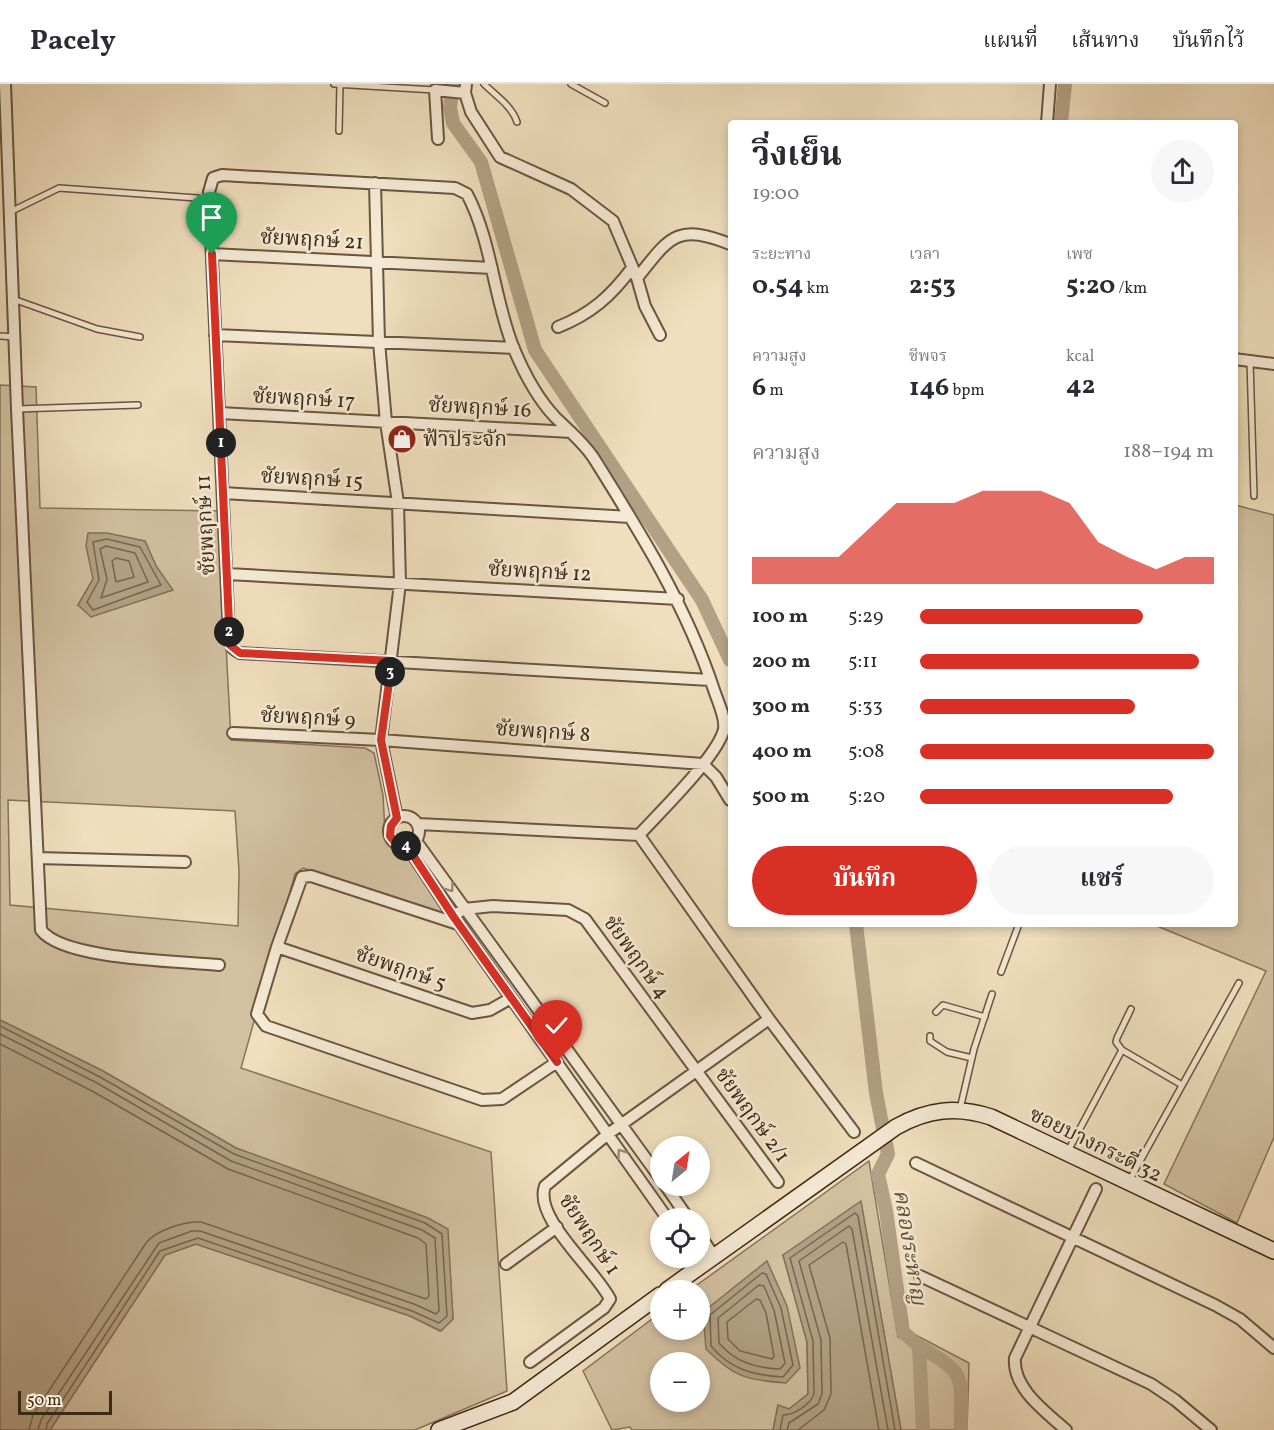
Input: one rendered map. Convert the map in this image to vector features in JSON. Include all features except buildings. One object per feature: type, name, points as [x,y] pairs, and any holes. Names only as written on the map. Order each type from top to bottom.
[{"type":"street","points":[[5,84],[4,171],[10,212],[41,930],[46,937],[82,952],[219,965]]},
{"type":"street","points":[[1047,120],[1050,84]]},
{"type":"street","points":[[438,139],[435,90],[466,88],[480,130],[500,157],[571,189],[613,221],[635,273],[645,306],[660,335]]},
{"type":"street","name":"ชัยพฤกษ์ 11","points":[[375,183],[216,175],[210,183],[212,254],[230,645],[240,653],[392,661]]},
{"type":"street","points":[[397,818],[381,740],[400,583],[398,503],[386,422],[379,342],[375,262],[375,183],[464,190],[470,199],[492,268],[514,348],[537,394],[553,415],[593,457],[678,599],[710,680],[724,729],[703,764],[639,835]]},
{"type":"street","points":[[558,327],[580,319],[602,304],[664,244],[676,236],[691,234],[711,237],[728,243]]},
{"type":"street","name":"ชัยพฤกษ์ 21","points":[[212,254],[492,268]]},
{"type":"street","points":[[215,335],[514,348]]},
{"type":"street","points":[[1238,360],[1274,364]]},
{"type":"street","name":"ชัยพฤกษ์ 17","points":[[220,413],[386,422]]},
{"type":"street","name":"ชัยพฤกษ์ 16","points":[[386,422],[571,432]]},
{"type":"street","name":"ชัยพฤกษ์ 15","points":[[223,493],[630,516]]},
{"type":"street","name":"ชัยพฤกษ์ 12","points":[[227,574],[678,599]]},
{"type":"street","points":[[392,661],[710,680]]},
{"type":"street","name":"ชัยพฤกษ์ 9","points":[[233,733],[381,740]]},
{"type":"street","name":"ชัยพฤกษ์ 8","points":[[381,740],[703,764]]},
{"type":"street","points":[[703,764],[716,777],[728,797]]},
{"type":"street","points":[[411,843],[397,844],[390,836],[391,826],[397,818],[406,816],[417,824],[639,835]]},
{"type":"street","points":[[411,843],[419,830],[417,824]]},
{"type":"street","points":[[639,835],[854,1132]]},
{"type":"street","points":[[411,843],[464,909],[546,1019],[593,1088],[650,1164]]},
{"type":"street","points":[[411,843],[455,920],[660,1208]]},
{"type":"street","points":[[38,858],[185,862]]},
{"type":"street","points":[[455,920],[307,875],[299,881],[257,1014],[266,1026],[482,1100],[502,1098],[557,1062]]},
{"type":"street","name":"ชัยพฤกษ์ 4","points":[[455,920],[464,909],[493,906],[568,910],[578,913],[585,919],[697,1071]]},
{"type":"street","name":"ชัยพฤกษ์ 5","points":[[277,947],[472,1013],[490,1010],[511,998]]},
{"type":"street","points":[[533,1028],[546,1019]]},
{"type":"street","name":"ชัยพฤกษ์ 1","points":[[530,1362],[604,1308],[610,1299],[542,1203],[545,1186],[608,1134],[770,1019]]},
{"type":"street","name":"ชัยพฤกษ์ 2/1","points":[[697,1071],[778,1182]]},
{"type":"street","points":[[581,1096],[593,1088]]},
{"type":"street","name":"ซอยบางกระดี่ 32","points":[[710,1257],[896,1127],[915,1116],[938,1110],[960,1109],[991,1117],[1274,1251]]},
{"type":"street","points":[[916,1163],[1215,1305],[1240,1319],[1274,1348]]},
{"type":"street","points":[[643,1183],[650,1179]]},
{"type":"street","points":[[1065,1430],[1039,1406],[1017,1375],[1015,1358],[1096,1189]]},
{"type":"street","points":[[506,1264],[557,1227]]},
{"type":"street","points":[[710,1250],[714,1256]]},
{"type":"street","name":"ซอยบางกระดี่ 32","points":[[677,1280],[690,1268]]},
{"type":"street","points":[[920,1276],[1151,1384],[1175,1400],[1211,1430]]},
{"type":"street","points":[[439,1430],[519,1398],[650,1302]]},
{"type":"lane","points":[[334,84],[435,90]]},
{"type":"lane","points":[[339,131],[340,84]]},
{"type":"lane","points":[[484,84],[497,98],[511,108],[517,122]]},
{"type":"lane","points":[[571,84],[605,103]]},
{"type":"lane","points":[[10,212],[59,188],[197,198]]},
{"type":"lane","points":[[13,299],[97,329],[140,337]]},
{"type":"lane","points":[[0,336],[14,337]]},
{"type":"lane","points":[[1250,361],[1254,496]]},
{"type":"lane","points":[[17,409],[138,405]]},
{"type":"lane","points":[[1001,972],[1018,927]]},
{"type":"lane","points":[[1128,1182],[1239,983]]},
{"type":"lane","points":[[960,1109],[972,1058],[992,994]]},
{"type":"lane","points":[[936,1012],[943,1005],[984,1017]]},
{"type":"lane","points":[[1131,1009],[1117,1038],[1118,1046],[1182,1084]]},
{"type":"lane","points":[[930,1036],[930,1041],[939,1048],[972,1058]]},
{"type":"lane","points":[[1067,1153],[1122,1050]]},
{"type":"shaded area","points":[[0,385],[36,387],[40,508],[219,511],[231,740],[365,748],[374,753],[383,795],[385,832],[399,853],[409,858],[444,913],[303,868],[295,874],[241,1068],[491,1152],[507,1391],[415,1430],[50,1430],[165,1255],[196,1244],[410,1316],[440,1331],[453,1319],[450,1274],[428,1218],[236,1148],[103,1071],[0,1020]],"holes":[[[145,541],[156,566],[172,590],[138,600],[78,605],[93,579]],[[8,800],[235,811],[239,871],[238,926],[10,905]]]},
{"type":"shaded area","points":[[1238,506],[1274,515],[1274,1137],[1237,1223],[1164,1184],[1266,971],[1159,927],[1238,927]]},
{"type":"shaded area","points":[[869,1161],[898,1337],[914,1334],[969,1363],[967,1430],[901,1430],[866,1231],[783,1255],[807,1342],[808,1394],[789,1409],[778,1406],[773,1430],[632,1430],[630,1427],[612,1430],[583,1371],[650,1321],[650,1340],[710,1340],[710,1280],[704,1280]]},
{"type":"water","points":[[88,533],[107,533],[145,541],[156,566],[173,590],[91,617],[78,605],[93,579],[86,546]]},
{"type":"water","points":[[0,1020],[103,1071],[236,1148],[428,1218],[448,1229],[453,1319],[441,1331],[410,1316],[196,1244],[165,1255],[50,1430],[0,1430]]},
{"type":"water","points":[[861,1201],[901,1430],[773,1430],[778,1405],[789,1409],[808,1394],[807,1342],[783,1255]]},
{"type":"water","points":[[767,1261],[787,1306],[800,1368],[786,1383],[750,1378],[725,1366],[706,1349],[705,1340],[710,1340],[710,1306]]},
{"type":"waterway","points":[[453,84],[450,107],[453,123],[481,162],[535,350],[702,600],[728,656]]},
{"type":"waterway","name":"คลองระหาญ","points":[[1061,120],[1065,84]]},
{"type":"waterway","name":"คลองระหาญ","points":[[856,927],[876,1093],[888,1154],[878,1174],[886,1211],[903,1332],[919,1346],[923,1430]]},
{"type":"waterway","points":[[919,1346],[947,1364],[958,1378],[961,1397],[961,1430]]},
{"type":"place","name":"ฟ้าประจัก","points":[[402,439]]},
{"type":"route","points":[[212,254],[230,645],[240,653],[392,661],[381,740],[389,790],[397,818],[391,826],[390,836],[397,844],[407,846],[453,916],[557,1062]]}]
